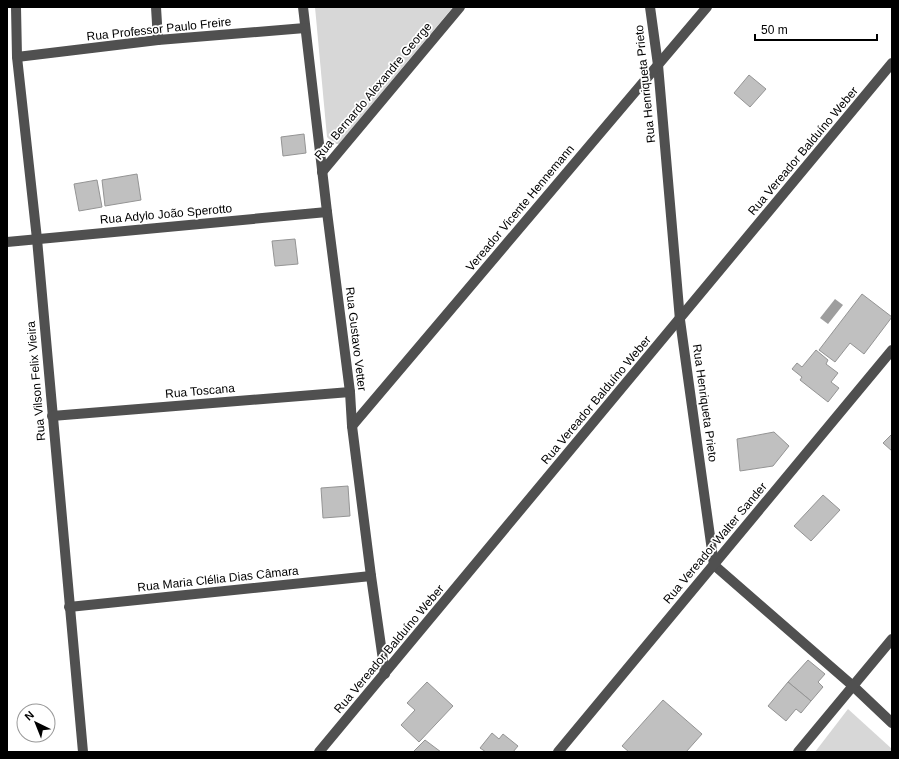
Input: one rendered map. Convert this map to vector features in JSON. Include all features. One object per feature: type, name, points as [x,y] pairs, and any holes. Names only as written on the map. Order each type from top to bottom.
[{"type":"street","name":"Rua Vilson Felix Vieira","points":[[16,7],[17,57],[37,239],[83,752]]},
{"type":"street","points":[[156,7],[158,40]]},
{"type":"street","name":"Rua Gustavo Vetter","points":[[303,7],[350,392],[352,426],[385,674]]},
{"type":"street","name":"Rua Bernardo Alexandre George","points":[[322,172],[460,7]]},
{"type":"street","name":"Rua Henriqueta Prieto","points":[[650,7],[658,65],[680,320],[714,565]]},
{"type":"street","name":"Vereador Vicente Hennemann","points":[[352,426],[707,7]]},
{"type":"street","name":"Rua Professor Paulo Freire","points":[[17,57],[158,40],[305,28]]},
{"type":"street","name":"Rua Vereador Balduíno Weber","points":[[319,752],[680,320],[892,63]]},
{"type":"street","name":"Rua Adylo João Sperotto","points":[[7,242],[327,212]]},
{"type":"street","name":"Rua Vereador Walter Sander","points":[[558,752],[892,350]]},
{"type":"street","name":"Rua Toscana","points":[[52,416],[350,392]]},
{"type":"street","points":[[714,565],[853,686],[892,723]]},
{"type":"street","name":"Rua Maria Clélia Dias Câmara","points":[[69,607],[371,576]]},
{"type":"street","points":[[798,752],[892,640]]},
{"type":"shaded area","points":[[315,7],[453,7],[339,144],[334,144],[327,137]]},
{"type":"shaded area","points":[[835,299],[843,305],[828,324],[820,318]]},
{"type":"shaded area","points":[[848,709],[892,749],[892,752],[815,752]]},
{"type":"building","points":[[749,75],[766,89],[750,107],[734,93]]},
{"type":"building","points":[[304,134],[306,153],[283,156],[281,137]]},
{"type":"building","points":[[137,174],[141,200],[105,206],[102,180]]},
{"type":"building","points":[[97,180],[102,207],[79,211],[74,184]]},
{"type":"building","points":[[295,239],[298,264],[275,266],[272,241]]},
{"type":"building","points":[[862,294],[892,317],[864,354],[850,343],[835,362],[819,350]]},
{"type":"building","points":[[816,350],[828,360],[826,364],[838,373],[831,382],[839,388],[828,402],[800,380],[802,377],[792,369],[797,363],[802,367]]},
{"type":"building","points":[[774,432],[789,446],[773,466],[740,471],[737,439]]},
{"type":"building","points":[[892,434],[892,451],[883,443]]},
{"type":"building","points":[[348,486],[350,516],[323,518],[321,488]]},
{"type":"building","points":[[823,495],[840,510],[811,541],[794,526]]},
{"type":"building","points":[[808,660],[825,674],[818,682],[823,687],[811,701],[788,682]]},
{"type":"building","points":[[427,682],[453,706],[419,742],[401,725],[415,710],[407,703]]},
{"type":"building","points":[[788,682],[811,701],[801,713],[796,709],[786,721],[768,706]]},
{"type":"building","points":[[663,700],[702,734],[686,752],[629,752],[622,746]]},
{"type":"building","points":[[492,733],[499,739],[503,734],[518,746],[513,752],[486,752],[480,748]]},
{"type":"building","points":[[425,740],[441,752],[413,752]]}]
